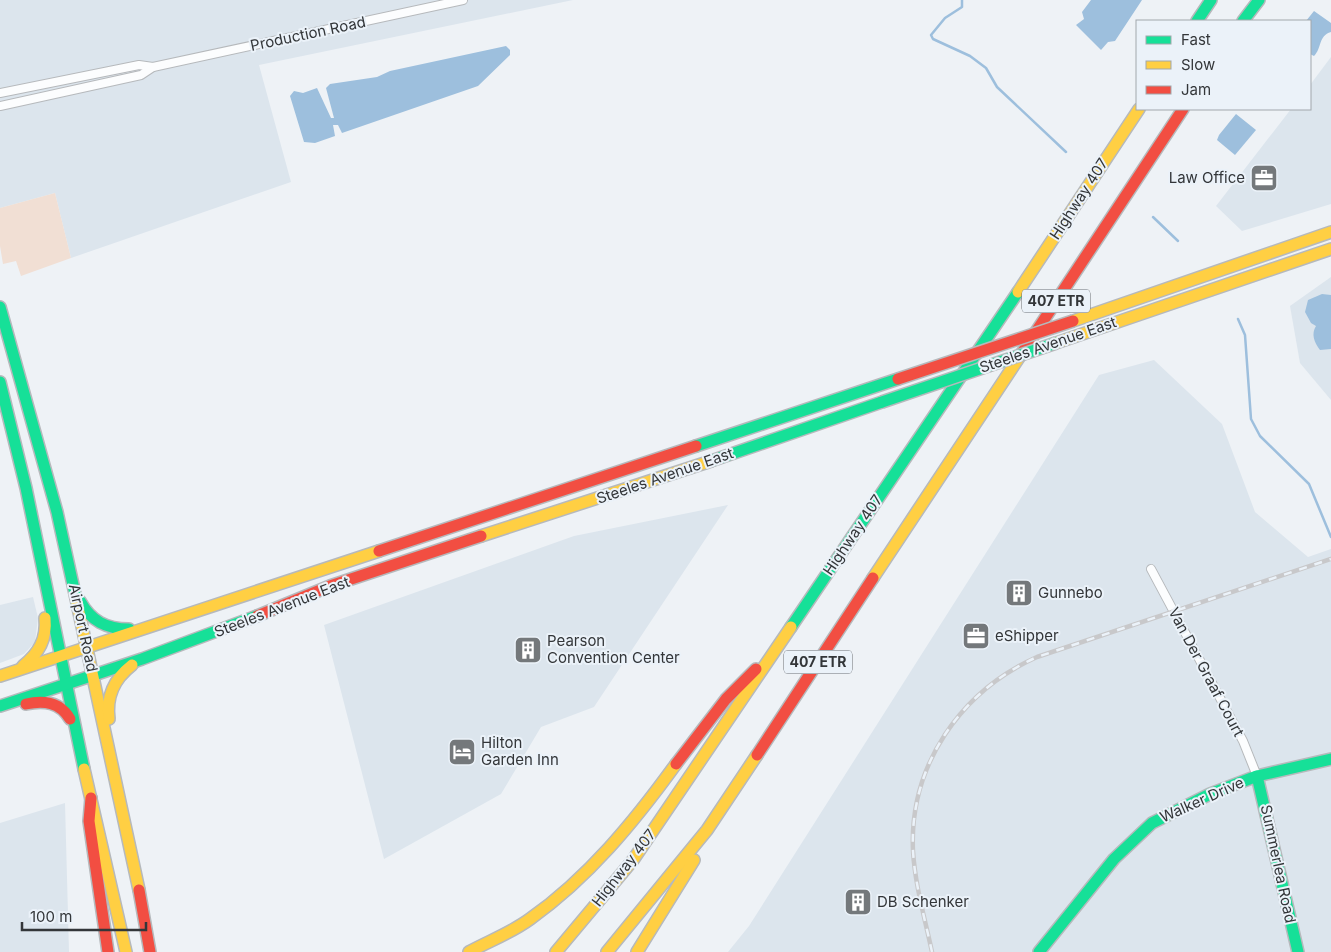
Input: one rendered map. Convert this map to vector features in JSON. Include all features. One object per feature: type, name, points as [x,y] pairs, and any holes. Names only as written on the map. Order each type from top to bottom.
[{"type":"main road","points":[[1198,20],[1211,0]]},
{"type":"main road","points":[[1244,20],[1259,0]]},
{"type":"main road","name":"Highway 407","points":[[556,952],[633,860],[995,327],[1138,110]]},
{"type":"main road","name":"407 ETR","points":[[607,952],[707,830],[1182,110]]},
{"type":"main road","name":"Steeles Avenue East","points":[[0,676],[1073,321],[1331,232]]},
{"type":"main road","name":"Steeles Avenue East","points":[[2,706],[142,659],[307,598],[330,586],[683,470],[1331,249]]},
{"type":"main road","name":"Airport Road","points":[[0,307],[57,512],[74,585],[141,897],[150,952]]},
{"type":"main road","name":"Airport Road","points":[[0,382],[26,488],[65,684],[126,952]]},
{"type":"main road","points":[[74,585],[84,610],[93,619],[115,630],[141,629]]},
{"type":"main road","points":[[15,671],[35,656],[46,635],[41,602],[45,587]]},
{"type":"main road","points":[[469,952],[511,931],[554,899],[611,847],[648,803],[733,689],[772,654]]},
{"type":"main road","points":[[113,766],[116,752],[108,711],[109,692],[123,671],[142,659]]},
{"type":"main road","points":[[2,706],[16,708],[37,701],[52,703],[67,712],[77,737]]},
{"type":"main road","name":"Walker Drive","points":[[1039,952],[1114,859],[1152,823],[1210,794],[1258,776],[1331,759]]},
{"type":"main road","name":"Summerlea Road","points":[[1258,776],[1298,952]]},
{"type":"main road","points":[[91,798],[90,821],[108,952]]},
{"type":"main road","points":[[637,952],[694,860],[707,830]]},
{"type":"street","name":"Production Road","points":[[0,106],[141,75],[153,68],[463,0]]},
{"type":"street","name":"Production Road","points":[[0,93],[139,66],[153,68]]},
{"type":"street","name":"Van Der Graaf Court","points":[[1150,569],[1243,741],[1258,776]]},
{"type":"shaded area","points":[[0,0],[573,0],[259,65],[291,182],[71,258],[55,193],[0,208]]},
{"type":"shaded area","points":[[1331,57],[1331,204],[1242,231],[1216,206],[1290,110],[1311,110],[1311,84]]},
{"type":"shaded area","points":[[55,193],[71,258],[21,276],[16,261],[3,264],[0,246],[0,208]]},
{"type":"shaded area","points":[[1331,277],[1331,400],[1300,363],[1290,306]]},
{"type":"shaded area","points":[[1154,360],[1222,424],[1255,512],[1308,557],[1331,549],[1331,952],[728,952],[749,926],[1099,375]]},
{"type":"shaded area","points":[[728,505],[594,707],[541,727],[501,794],[384,859],[324,625],[574,536]]},
{"type":"shaded area","points":[[33,597],[38,618],[35,642],[24,654],[0,663],[0,605]]},
{"type":"shaded area","points":[[65,803],[69,952],[0,952],[0,823]]},
{"type":"water","points":[[1091,0],[1142,0],[1115,41],[1108,42],[1101,50],[1076,25],[1084,19],[1082,12]]},
{"type":"water","points":[[1314,11],[1331,23],[1331,32],[1324,36],[1314,56],[1311,54],[1311,20],[1307,20]]},
{"type":"water","points":[[506,46],[510,50],[510,55],[478,86],[342,133],[338,125],[333,125],[335,136],[315,143],[304,142],[290,96],[294,91],[303,93],[317,88],[331,118],[334,118],[326,88],[330,84],[377,77],[390,71]]},
{"type":"water","points":[[1236,114],[1256,130],[1235,155],[1217,140]]},
{"type":"water","points":[[1322,294],[1331,295],[1331,349],[1320,350],[1314,338],[1316,326],[1311,323],[1305,312],[1308,300]]},
{"type":"waterway","points":[[962,0],[962,7],[945,18],[931,35],[933,39],[970,56],[986,68],[997,87],[1066,152]]},
{"type":"waterway","points":[[1153,217],[1178,241]]},
{"type":"waterway","points":[[1238,319],[1245,335],[1251,419],[1260,436],[1309,484],[1331,537]]},
{"type":"railway","points":[[932,952],[914,864],[914,819],[920,789],[930,761],[945,734],[963,711],[985,690],[1010,672],[1037,657],[1331,559]]},
{"type":"traffic: fast","points":[[1198,20],[1211,0]]},
{"type":"traffic: fast","points":[[1244,20],[1259,0]]},
{"type":"traffic: fast","points":[[791,627],[1018,292]]},
{"type":"traffic: fast","points":[[0,307],[57,512],[77,603]]},
{"type":"traffic: fast","points":[[882,402],[1056,343]]},
{"type":"traffic: fast","points":[[696,446],[898,379]]},
{"type":"traffic: fast","points":[[0,382],[26,488],[84,769]]},
{"type":"traffic: fast","points":[[711,461],[882,402]]},
{"type":"traffic: fast","points":[[80,601],[94,619],[106,625],[129,629]]},
{"type":"traffic: fast","points":[[0,706],[142,659],[257,616]]},
{"type":"traffic: fast","points":[[1039,952],[1114,859],[1152,823],[1210,794],[1257,776],[1331,759]]},
{"type":"traffic: fast","points":[[1257,776],[1298,952]]},
{"type":"traffic: slow","points":[[1018,292],[1138,110]]},
{"type":"traffic: slow","points":[[1073,321],[1331,232]]},
{"type":"traffic: slow","points":[[1056,343],[1331,249]]},
{"type":"traffic: slow","points":[[873,578],[1022,353]]},
{"type":"traffic: slow","points":[[481,536],[711,461]]},
{"type":"traffic: slow","points":[[0,676],[379,551]]},
{"type":"traffic: slow","points":[[77,603],[139,890]]},
{"type":"traffic: slow","points":[[23,666],[38,651],[41,645],[45,633],[45,618]]},
{"type":"traffic: slow","points":[[556,952],[633,860],[791,627]]},
{"type":"traffic: slow","points":[[109,719],[110,695],[120,676],[132,665]]},
{"type":"traffic: slow","points":[[607,952],[707,830],[757,755]]},
{"type":"traffic: slow","points":[[469,952],[523,924],[571,886],[627,828],[676,764]]},
{"type":"traffic: slow","points":[[84,769],[126,952]]},
{"type":"traffic: slow","points":[[637,952],[694,860]]},
{"type":"traffic: jam","points":[[1022,353],[1182,110]]},
{"type":"traffic: jam","points":[[898,379],[1073,321]]},
{"type":"traffic: jam","points":[[379,551],[696,446]]},
{"type":"traffic: jam","points":[[257,616],[330,586],[481,536]]},
{"type":"traffic: jam","points":[[757,755],[873,578]]},
{"type":"traffic: jam","points":[[676,764],[726,699],[756,669]]},
{"type":"traffic: jam","points":[[26,704],[39,702],[51,704],[61,709],[70,719]]},
{"type":"traffic: jam","points":[[91,798],[89,821],[108,952]]},
{"type":"traffic: jam","points":[[139,890],[150,952]]},
{"type":"place","name":"Law Office","points":[[1264,178]]},
{"type":"place","name":"Gunnebo","points":[[1019,593]]},
{"type":"place","name":"eShipper","points":[[976,636]]},
{"type":"place","name":"Pearson Convention Center","points":[[528,650]]},
{"type":"place","name":"Hilton Garden Inn","points":[[462,752]]},
{"type":"place","name":"DB Schenker","points":[[858,902]]}]
